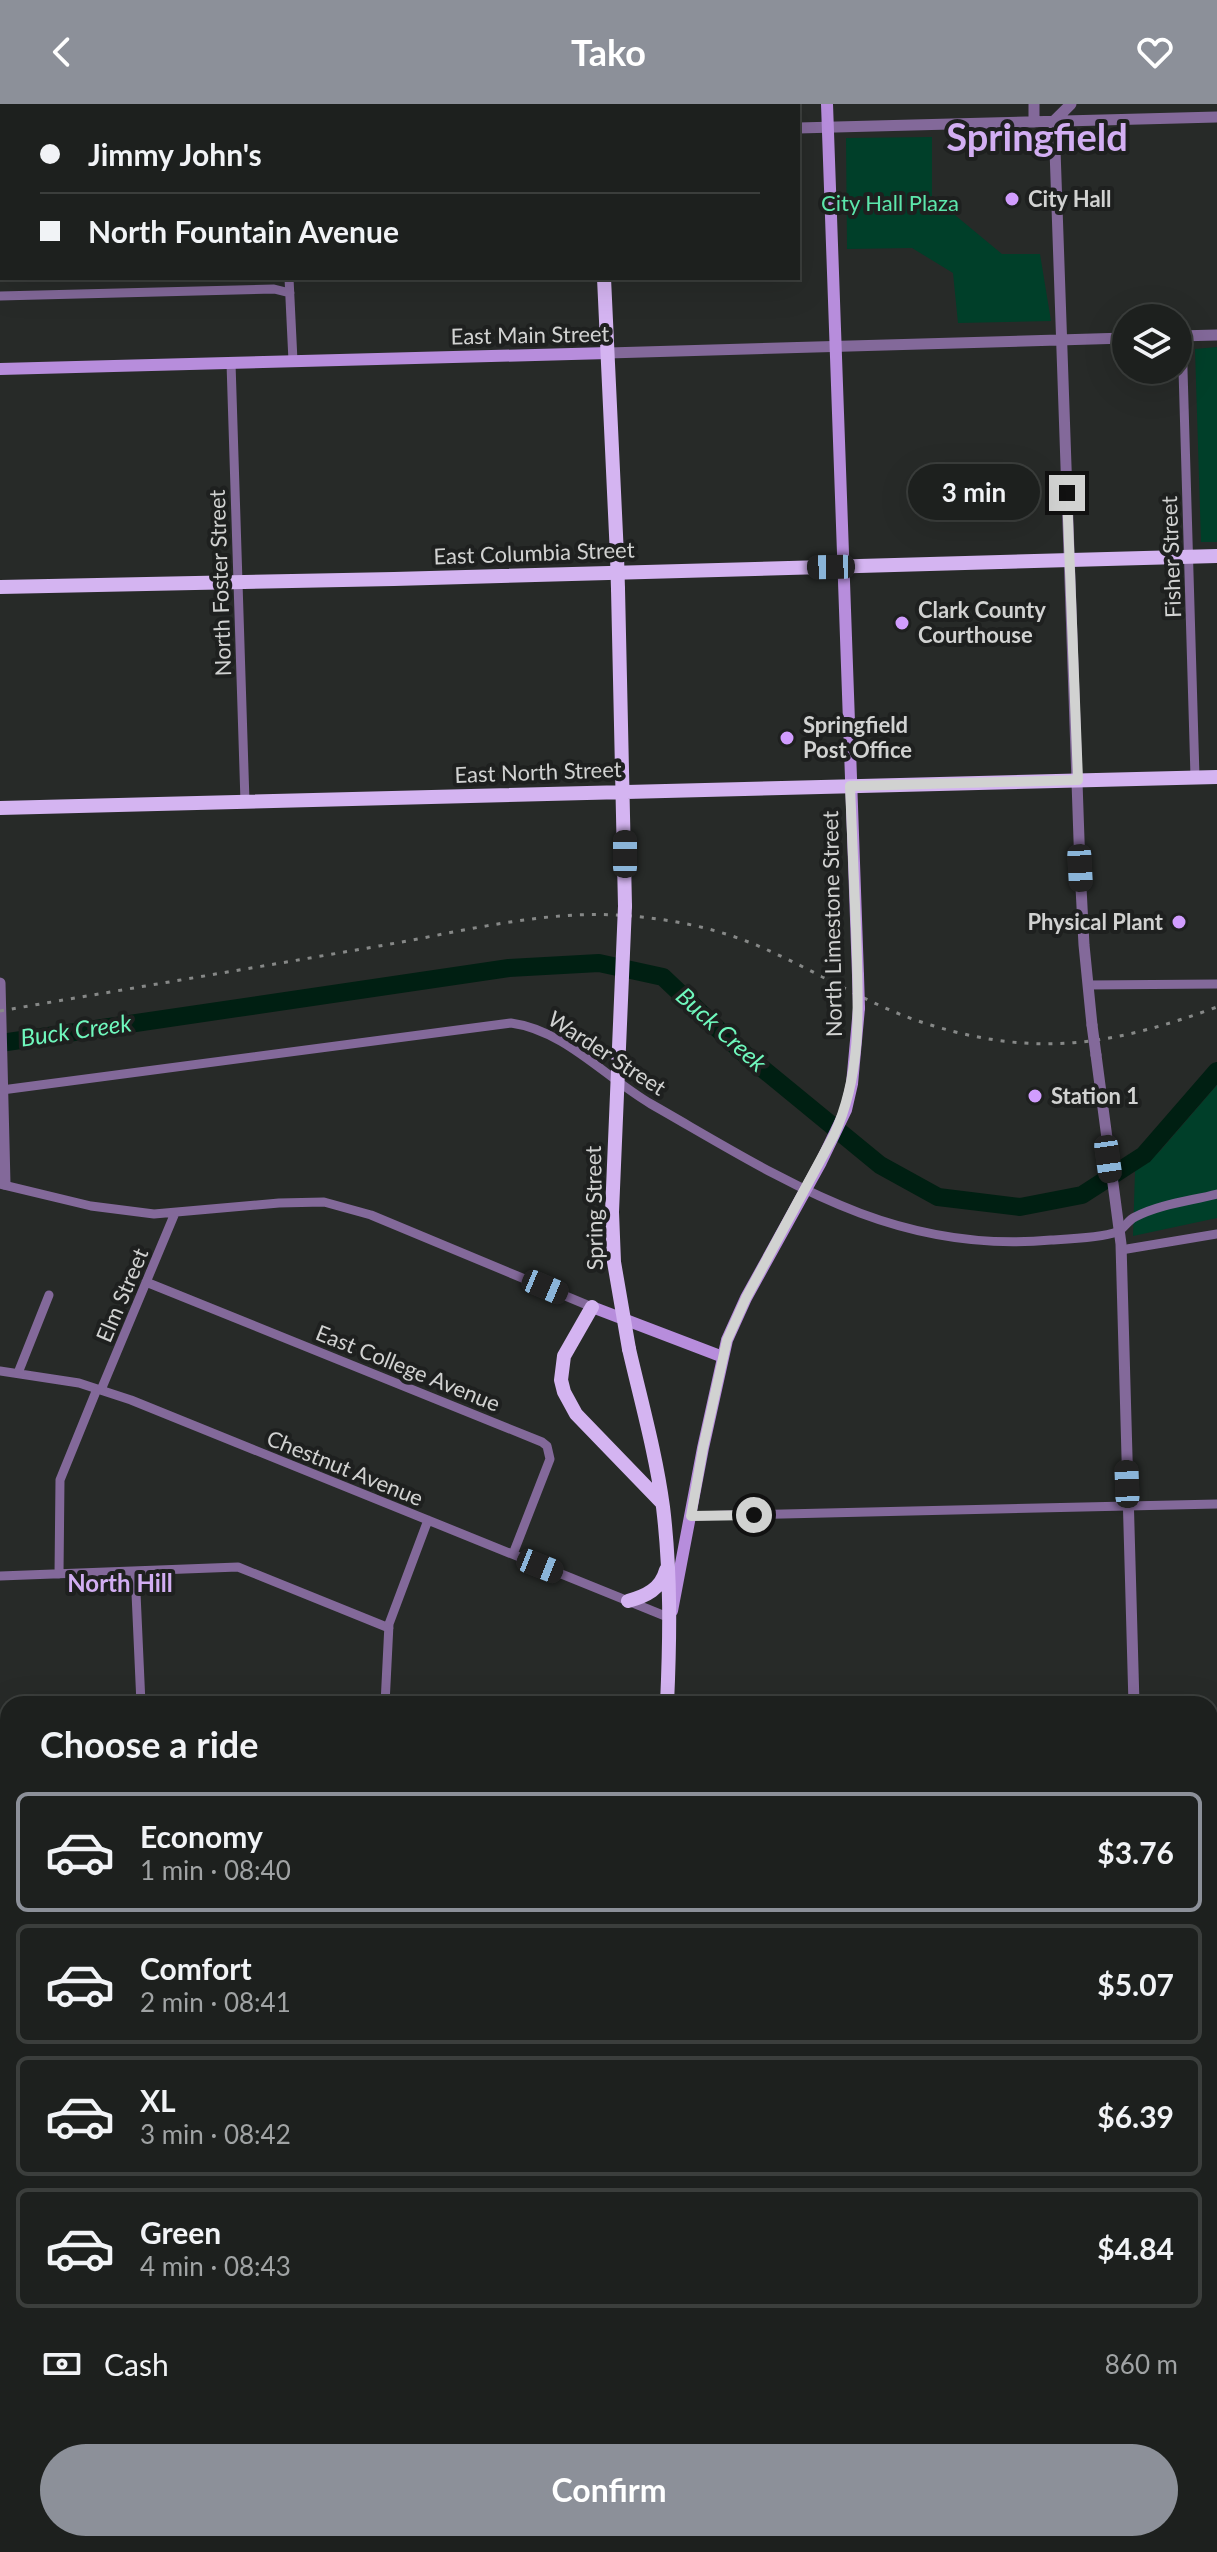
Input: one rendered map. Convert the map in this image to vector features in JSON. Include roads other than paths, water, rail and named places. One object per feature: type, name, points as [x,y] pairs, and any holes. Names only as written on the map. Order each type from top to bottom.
[{"type":"main road","name":"North Limestone Street","points":[[667,1696],[670,1618],[727,1340],[746,1298],[846,1110],[859,1008],[827,104]]},
{"type":"main road","name":"Spring Street","points":[[604,280],[624,792],[625,906],[612,1212],[614,1262],[662,1503],[670,1618]]},
{"type":"main road","name":"East Main Street","points":[[0,369],[608,353]]},
{"type":"main road","name":"East Columbia Street","points":[[0,587],[1217,556]]},
{"type":"main road","name":"East North Street","points":[[0,808],[1217,777]]},
{"type":"main road","points":[[662,1503],[576,1414],[561,1380],[564,1356],[592,1307],[723,1357]]},
{"type":"main road","points":[[628,1601],[656,1588],[664,1578],[668,1561]]},
{"type":"street","points":[[1034,104],[1034,122]]},
{"type":"street","points":[[1071,104],[1054,121],[1084,945],[1121,1250],[1134,1696]]},
{"type":"street","points":[[800,128],[1217,117]]},
{"type":"street","points":[[289,280],[293,361]]},
{"type":"street","points":[[0,296],[274,289],[290,293]]},
{"type":"street","points":[[1192,336],[1217,335]]},
{"type":"street","name":"East Main Street","points":[[608,353],[1112,338]]},
{"type":"street","name":"North Foster Street","points":[[231,363],[245,802]]},
{"type":"street","name":"Fisher Street","points":[[1182,384],[1195,777]]},
{"type":"street","points":[[0,983],[3,1184],[126,1212],[175,1213],[308,1201],[345,1207],[592,1307]]},
{"type":"street","points":[[1088,985],[1217,984]]},
{"type":"street","name":"Warder Street","points":[[2,1083],[511,1023],[538,1028],[630,1092],[805,1190],[865,1216],[962,1241],[1018,1243],[1119,1232]]},
{"type":"street","points":[[1119,1232],[1132,1218],[1217,1194]]},
{"type":"street","name":"Elm Street","points":[[59,1574],[60,1480],[175,1213]]},
{"type":"street","points":[[1121,1250],[1217,1234]]},
{"type":"street","name":"East College Avenue","points":[[146,1282],[542,1442],[547,1446],[550,1459],[513,1554]]},
{"type":"street","points":[[18,1373],[49,1295]]},
{"type":"street","name":"Chestnut Avenue","points":[[0,1371],[99,1389],[670,1618]]},
{"type":"street","points":[[691,1516],[1217,1504]]},
{"type":"street","points":[[385,1696],[389,1628],[428,1520]]},
{"type":"street","points":[[0,1576],[238,1567],[389,1628]]},
{"type":"street","points":[[135,1571],[141,1696]]},
{"type":"waterway","name":"Buck Creek","points":[[0,1043],[509,968],[599,963],[663,977],[741,1051],[880,1165],[938,1197],[1020,1207],[1082,1195],[1144,1155],[1217,1071]]},
{"type":"railway","points":[[0,1011],[497,924],[586,915],[657,919],[717,931],[774,953],[913,1019],[972,1036],[1009,1042],[1043,1044],[1111,1038],[1217,1007]]},
{"type":"place","name":"City Hall","points":[[1012,199]]},
{"type":"place","name":"Clark County Courthouse","points":[[902,623]]},
{"type":"place","name":"Springfield Post Office","points":[[787,738]]},
{"type":"place","name":"Physical Plant","points":[[1179,922]]},
{"type":"place","name":"Station 1","points":[[1035,1096]]},
{"type":"district","name":"Springfield","points":[[1037,138]]},
{"type":"district","name":"North Hill","points":[[120,1584]]},
{"type":"park label","name":"City Hall Plaza","points":[[890,203]]}]
